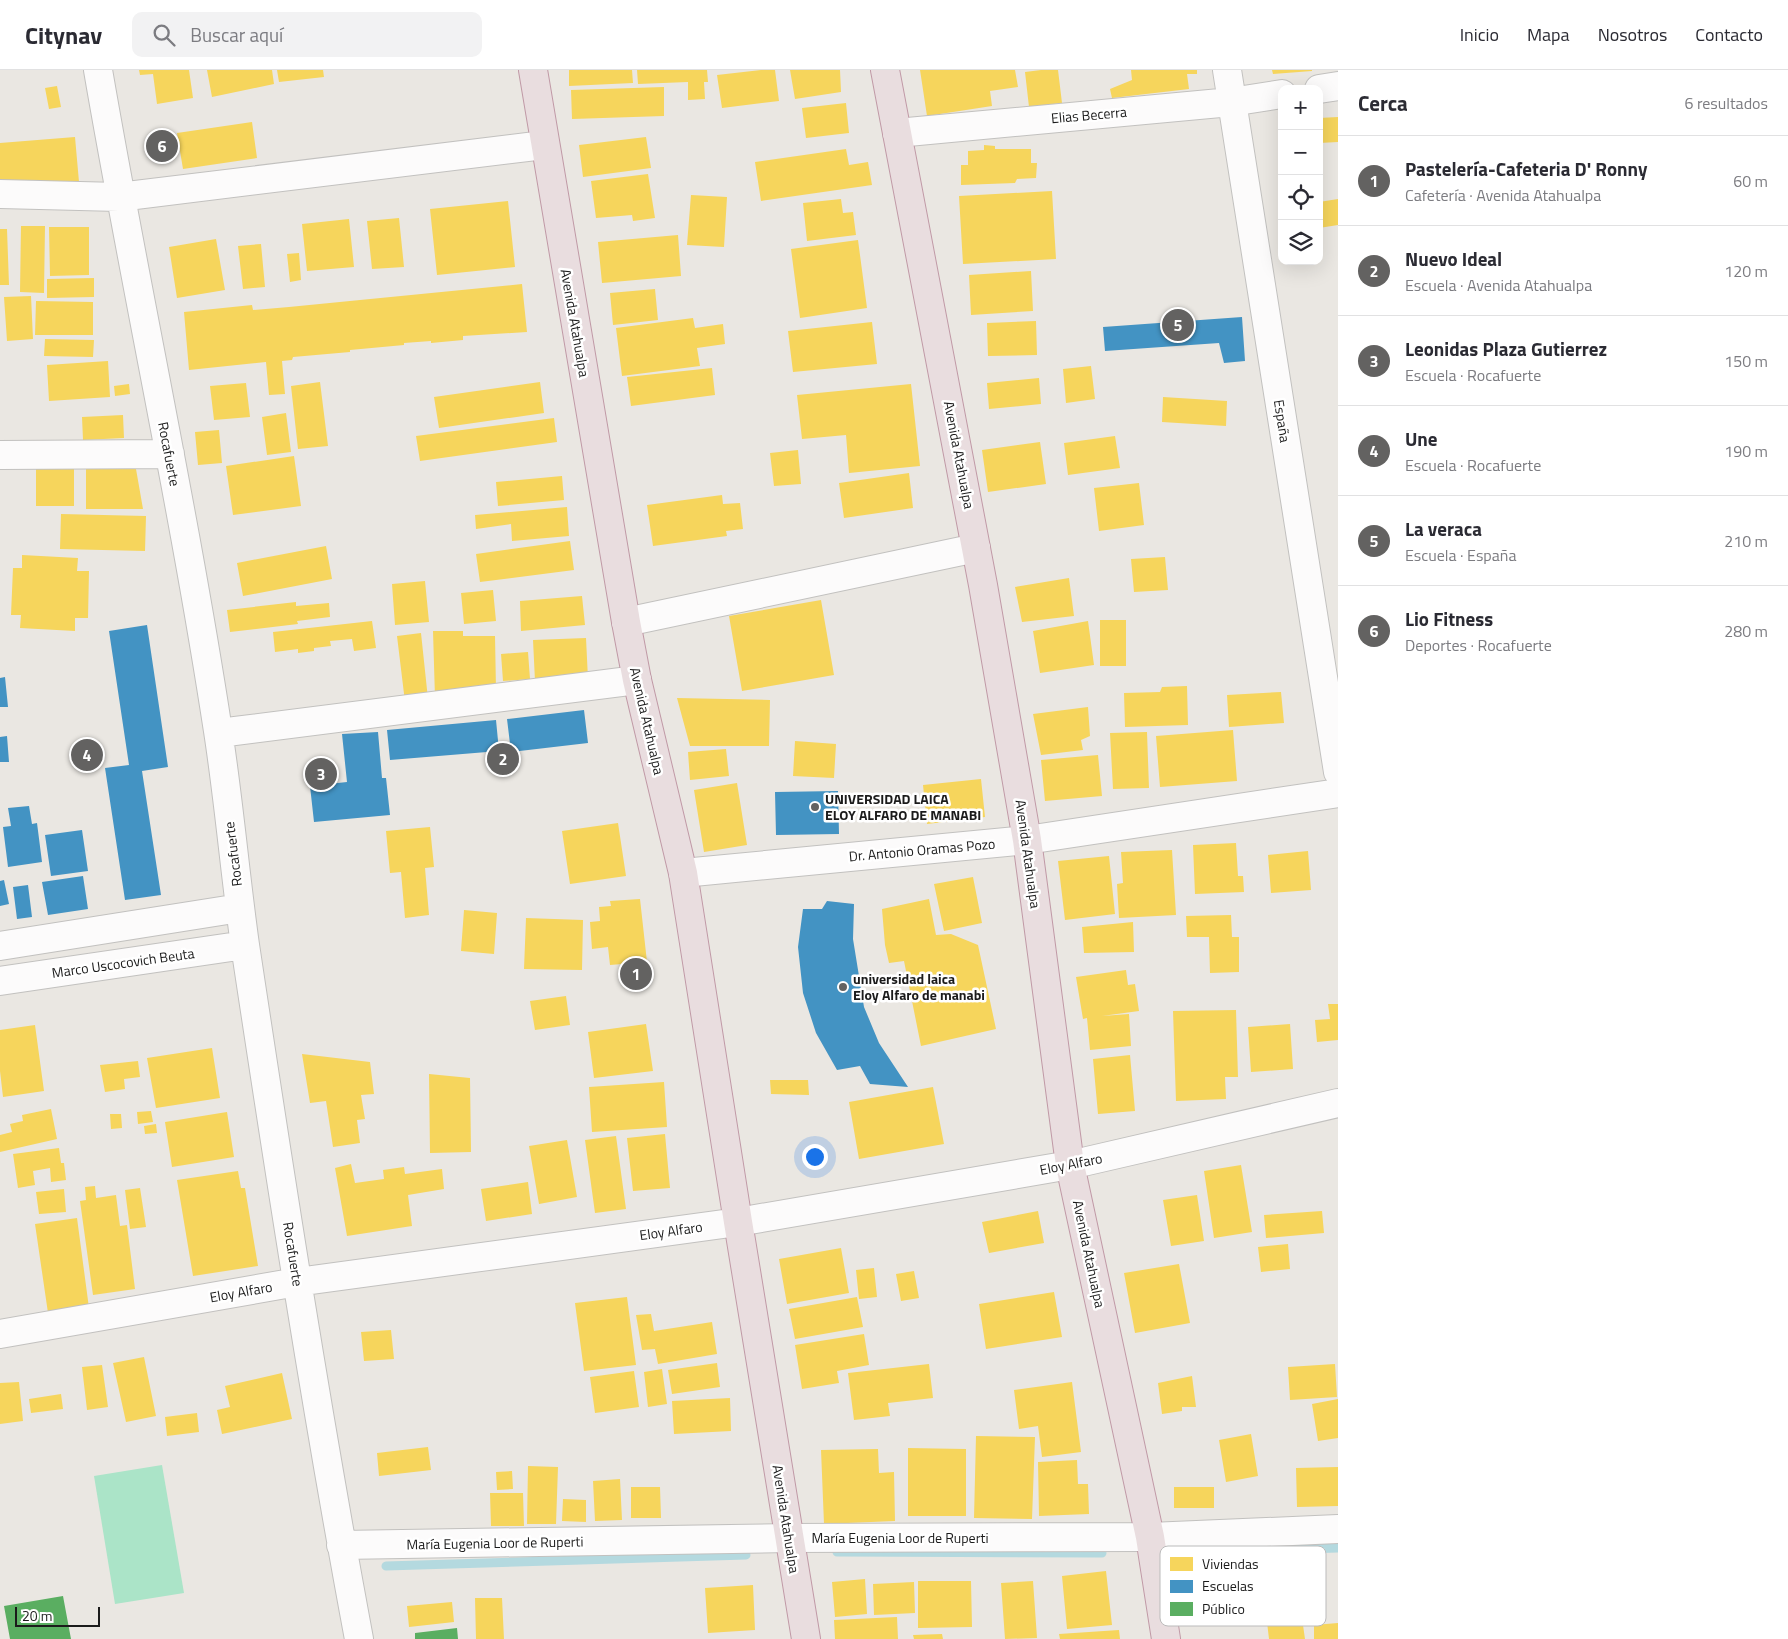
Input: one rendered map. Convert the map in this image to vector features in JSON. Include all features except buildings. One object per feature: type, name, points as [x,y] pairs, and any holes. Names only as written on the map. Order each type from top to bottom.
[{"type":"highway","name":"Avenida Atahualpa","points":[[533,70],[544,145],[626,622],[637,680],[682,873],[806,1639]]},
{"type":"highway","name":"Avenida Atahualpa","points":[[885,70],[976,548],[1027,840],[1070,1165],[1150,1537],[1160,1601]]},
{"type":"highway","name":"Avenida Atahualpa","points":[[1164,1626],[1166,1639]]},
{"type":"street","name":"Rocafuerte","points":[[98,70],[119,197],[170,454],[219,733],[245,945],[297,1282],[341,1545],[359,1639]]},
{"type":"street","name":"España","points":[[1227,70],[1338,772]]},
{"type":"street","points":[[1323,88],[1338,86]]},
{"type":"street","name":"Elias Becerra","points":[[897,133],[1231,102],[1278,95]]},
{"type":"street","points":[[0,194],[119,197],[544,145]]},
{"type":"street","points":[[0,455],[170,454]]},
{"type":"street","points":[[626,622],[976,548]]},
{"type":"street","points":[[219,733],[637,680]]},
{"type":"street","name":"Dr. Antonio Oramas Pozo","points":[[682,873],[1027,840],[1338,793]]},
{"type":"street","points":[[0,946],[240,908]]},
{"type":"street","name":"Marco Uscocovich Beuta","points":[[0,981],[245,945]]},
{"type":"street","name":"Eloy Alfaro","points":[[0,1334],[297,1282],[738,1222],[1070,1165],[1338,1102]]},
{"type":"street","name":"María Eugenia Loor de Ruperti","points":[[341,1545],[790,1538],[1150,1537],[1338,1529]]},
{"type":"green space","points":[[162,1465],[184,1593],[115,1604],[94,1476]]},
{"type":"waterway","points":[[1326,1548],[1338,1548]]},
{"type":"waterway","points":[[837,1552],[1102,1553]]},
{"type":"waterway","points":[[386,1566],[746,1555]]},
{"type":"place","name":"Lio Fitness","points":[[162,146]]},
{"type":"place","name":"La veraca","points":[[1178,325]]},
{"type":"place","name":"Une","points":[[87,755]]},
{"type":"place","name":"Nuevo Ideal","points":[[503,759]]},
{"type":"place","name":"Leonidas Plaza Gutierrez","points":[[321,774]]},
{"type":"place","name":"UNIVERSIDAD LAICA ELOY ALFARO DE MANABI","points":[[815,807]]},
{"type":"place","name":"Pastelería-Cafeteria D' Ronny","points":[[636,974]]},
{"type":"place","name":"universidad laica Eloy Alfaro de manabi","points":[[843,987]]}]
